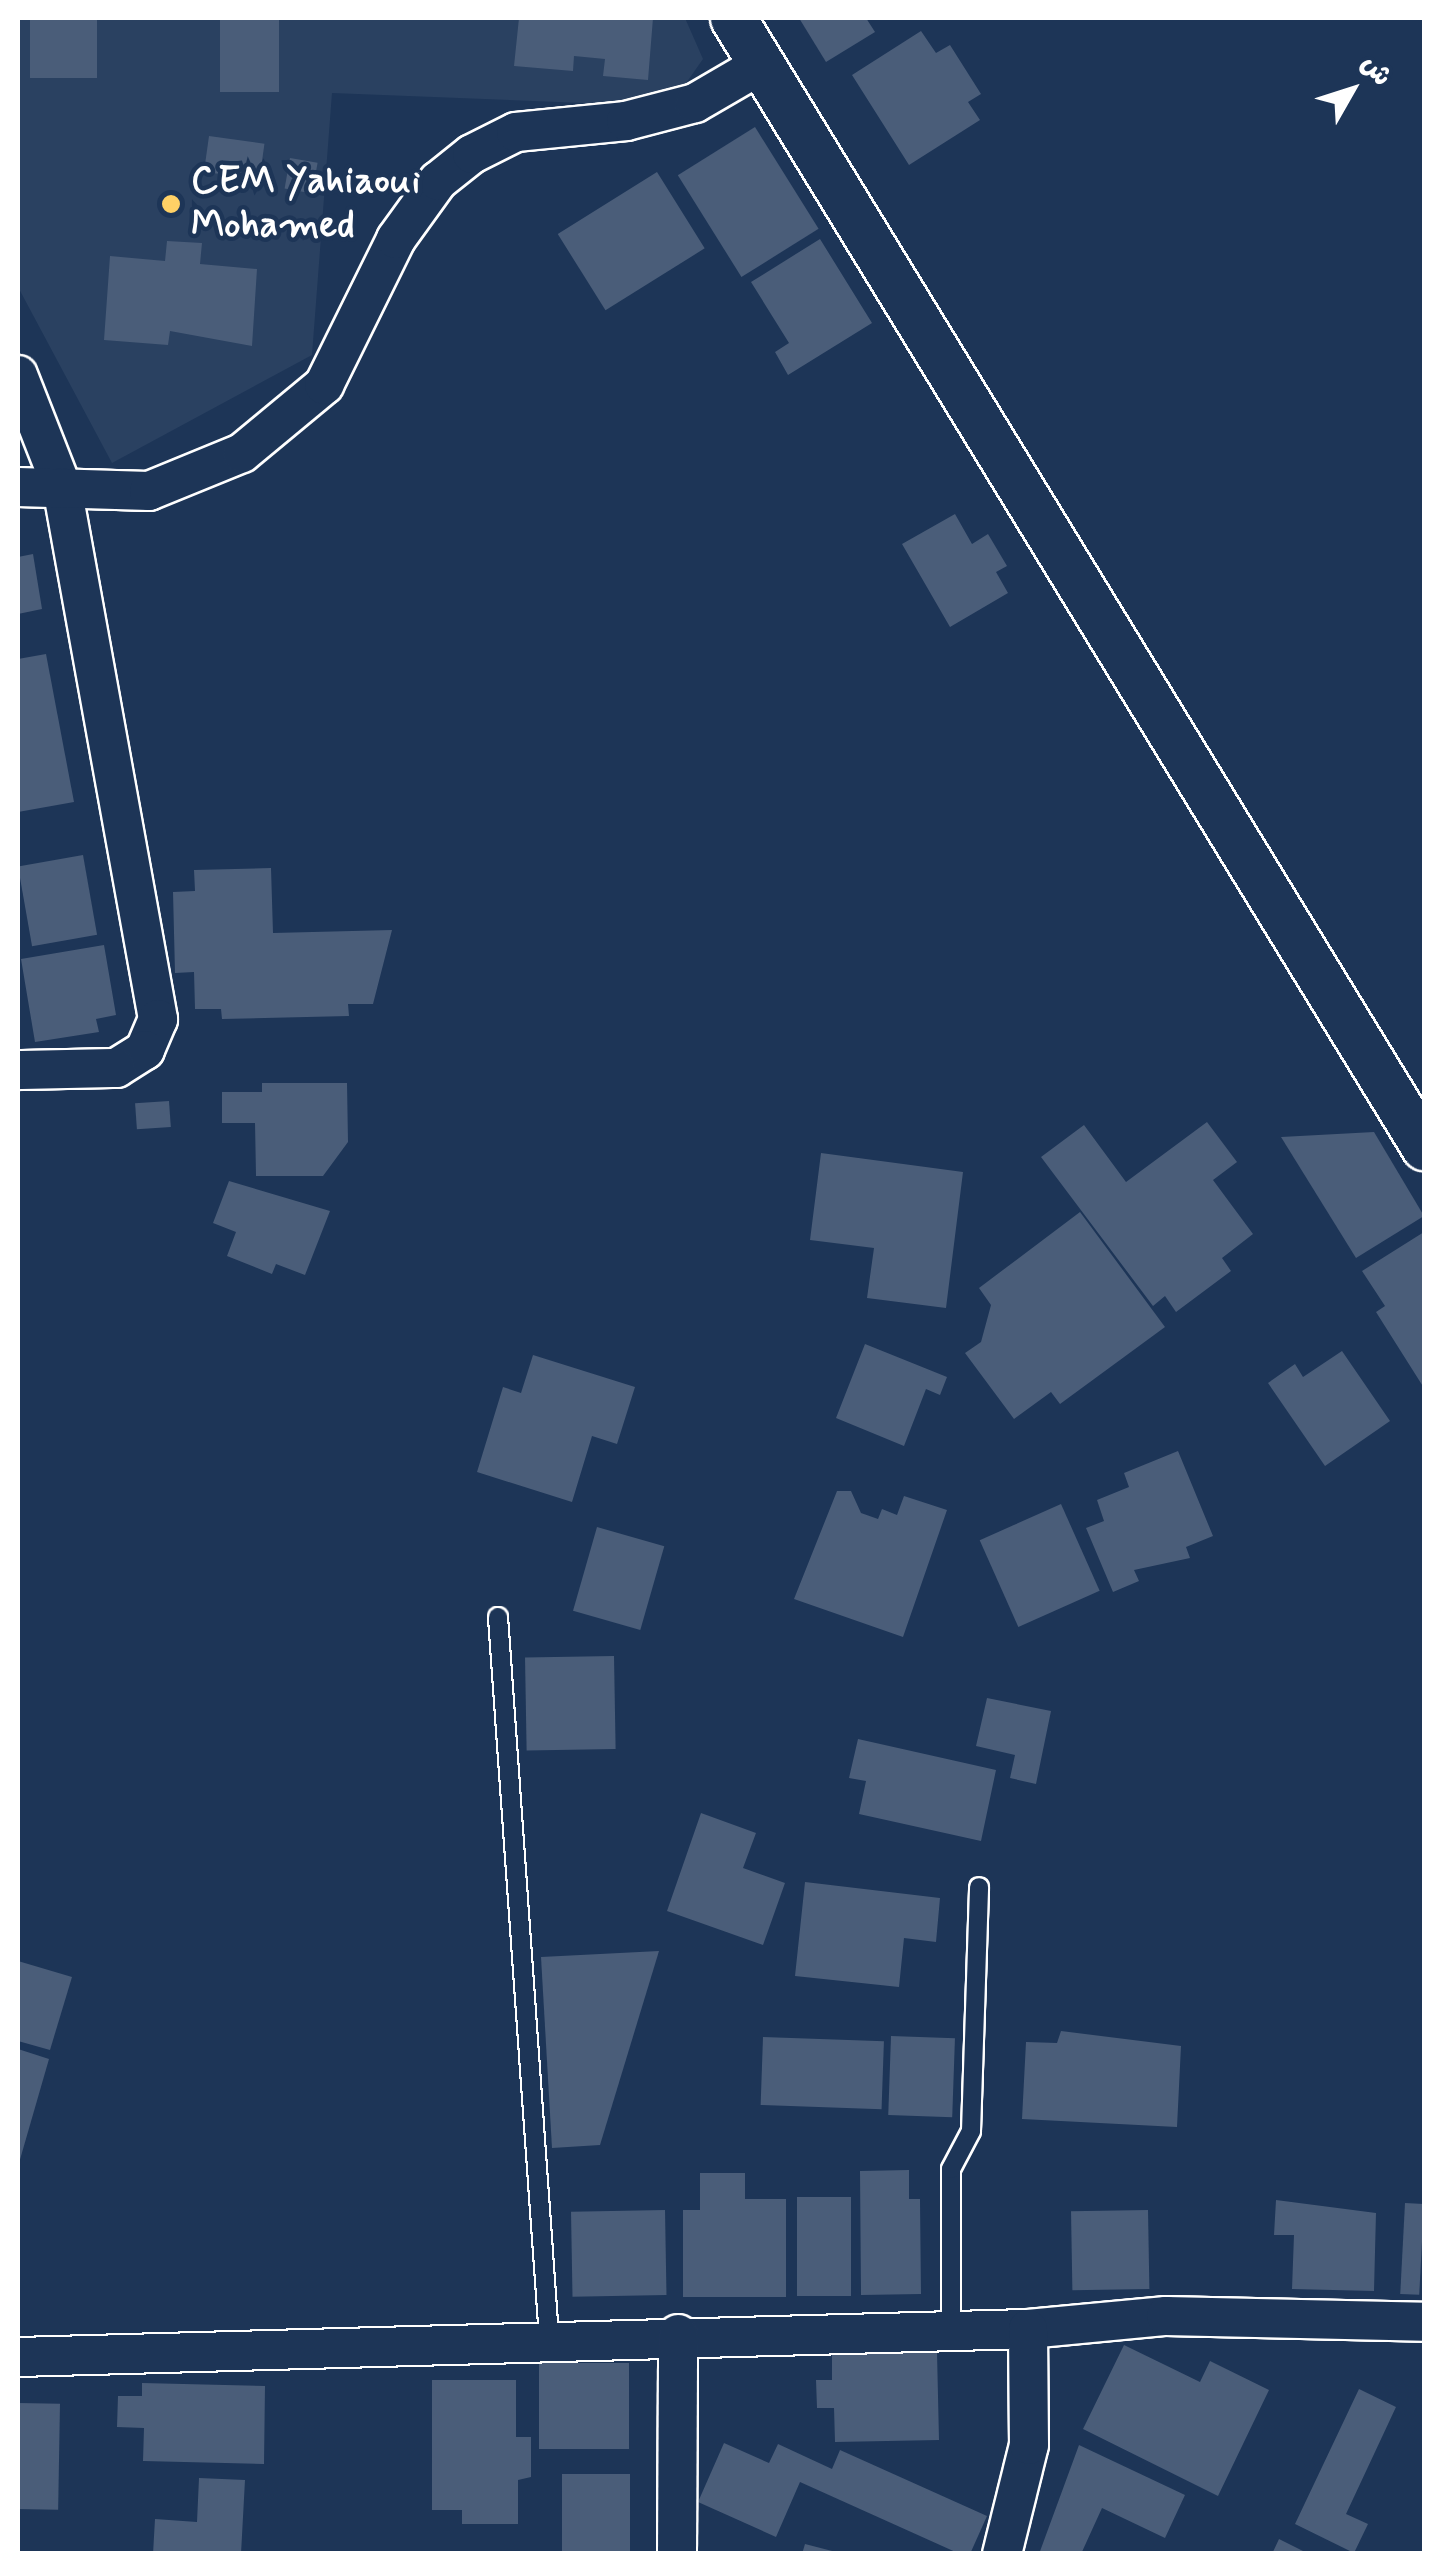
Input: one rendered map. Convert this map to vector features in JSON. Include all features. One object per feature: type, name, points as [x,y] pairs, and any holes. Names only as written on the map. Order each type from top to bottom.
[{"type":"street","points":[[734,18],[1424,1146]]},
{"type":"street","points":[[18,488],[149,491],[288,423],[324,384],[396,239],[438,181],[472,154],[516,132],[626,121],[695,103],[762,64]]},
{"type":"street","points":[[18,375],[62,487],[158,1019],[146,1050],[116,1068],[18,1070]]},
{"type":"street","points":[[18,2357],[678,2334],[1028,2328],[1166,2316],[1424,2322]]},
{"type":"street","points":[[1002,2554],[1029,2444],[1028,2328]]},
{"type":"street","points":[[678,2334],[678,2554]]},
{"type":"lane","points":[[498,1617],[549,2338]]},
{"type":"lane","points":[[951,2330],[952,2169],[971,2131],[978,1887]]},
{"type":"shaded area","name":"CEM Yahiaoui Mohamed","points":[[18,18],[685,18],[703,59],[684,86],[608,104],[332,93],[312,355],[112,463],[18,287]]},
{"type":"building","points":[[30,18],[97,18],[97,78],[30,78]]},
{"type":"building","points":[[220,18],[279,18],[279,92],[220,92]]},
{"type":"building","points":[[519,18],[653,18],[648,80],[603,76],[605,59],[574,56],[573,71],[514,66]]},
{"type":"building","points":[[799,18],[866,18],[875,32],[826,62]]},
{"type":"building","points":[[921,31],[936,53],[950,45],[981,94],[968,102],[980,120],[909,165],[852,75]]},
{"type":"building","points":[[755,127],[819,229],[741,277],[678,175]]},
{"type":"building","points":[[209,136],[264,144],[259,179],[204,172]]},
{"type":"building","points":[[290,158],[318,163],[312,193],[285,189]]},
{"type":"building","points":[[657,172],[705,248],[605,310],[558,234]]},
{"type":"building","points":[[820,239],[872,323],[788,375],[775,352],[789,343],[751,282]]},
{"type":"building","points":[[167,241],[202,243],[200,264],[257,269],[252,346],[170,331],[168,345],[104,340],[110,256],[165,261]]},
{"type":"building","points":[[955,514],[972,544],[988,534],[1007,566],[996,572],[1008,593],[950,627],[902,544]]},
{"type":"building","points":[[33,554],[42,609],[18,614],[18,557]]},
{"type":"building","points":[[46,654],[74,802],[18,812],[18,659]]},
{"type":"building","points":[[83,855],[97,935],[32,946],[18,866]]},
{"type":"building","points":[[271,868],[273,933],[392,930],[373,1004],[348,1004],[349,1016],[222,1019],[221,1009],[195,1009],[194,972],[175,973],[173,892],[195,891],[194,870]]},
{"type":"building","points":[[104,945],[116,1015],[96,1019],[99,1032],[35,1042],[21,959]]},
{"type":"building","points":[[262,1083],[347,1083],[348,1142],[323,1176],[256,1176],[255,1123],[222,1123],[222,1092],[262,1092]]},
{"type":"building","points":[[169,1101],[171,1127],[137,1129],[135,1103]]},
{"type":"building","points":[[1207,1122],[1237,1162],[1213,1180],[1253,1234],[1222,1258],[1231,1271],[1176,1312],[1165,1296],[1153,1306],[1041,1157],[1084,1125],[1126,1182]]},
{"type":"building","points":[[1374,1132],[1424,1216],[1356,1258],[1281,1137]]},
{"type":"building","points":[[821,1153],[963,1172],[946,1308],[867,1298],[874,1248],[810,1240]]},
{"type":"building","points":[[229,1181],[330,1211],[305,1275],[276,1264],[272,1274],[227,1256],[236,1232],[213,1223]]},
{"type":"building","points":[[1080,1212],[1165,1327],[1060,1404],[1051,1392],[1014,1419],[965,1353],[981,1342],[991,1305],[979,1288]]},
{"type":"building","points":[[1424,1232],[1424,1388],[1376,1312],[1385,1306],[1362,1271]]},
{"type":"building","points":[[865,1344],[947,1377],[940,1395],[926,1389],[904,1446],[836,1418]]},
{"type":"building","points":[[1342,1351],[1390,1421],[1325,1466],[1268,1383],[1295,1364],[1303,1377]]},
{"type":"building","points":[[533,1355],[635,1387],[617,1444],[592,1436],[572,1502],[477,1472],[503,1387],[521,1393]]},
{"type":"building","points":[[1178,1451],[1213,1536],[1186,1547],[1190,1558],[1134,1570],[1139,1581],[1113,1592],[1086,1528],[1104,1521],[1097,1500],[1129,1487],[1124,1473]]},
{"type":"building","points":[[837,1491],[851,1491],[861,1513],[878,1519],[882,1509],[897,1515],[904,1496],[947,1510],[903,1637],[794,1599]]},
{"type":"building","points":[[1061,1504],[1100,1591],[1018,1627],[980,1540]]},
{"type":"building","points":[[597,1527],[664,1546],[640,1630],[573,1611]]},
{"type":"building","points":[[614,1656],[616,1749],[527,1751],[525,1658]]},
{"type":"building","points":[[987,1698],[1051,1711],[1036,1784],[1010,1778],[1015,1755],[976,1746]]},
{"type":"building","points":[[858,1739],[996,1770],[981,1841],[859,1814],[866,1781],[849,1778]]},
{"type":"building","points":[[701,1813],[756,1833],[743,1868],[785,1883],[763,1945],[667,1911]]},
{"type":"building","points":[[805,1882],[940,1898],[936,1942],[904,1938],[899,1987],[795,1976]]},
{"type":"building","points":[[659,1951],[600,2145],[552,2148],[541,1957]]},
{"type":"building","points":[[18,1961],[72,1977],[50,2050],[18,2041]]},
{"type":"building","points":[[1061,2031],[1181,2046],[1177,2127],[1022,2119],[1026,2042],[1057,2043]]},
{"type":"building","points":[[891,2036],[955,2038],[952,2117],[888,2115]]},
{"type":"building","points":[[763,2037],[884,2041],[882,2109],[761,2105]]},
{"type":"building","points":[[18,2049],[49,2059],[19,2163],[18,2163]]},
{"type":"building","points":[[909,2170],[909,2199],[920,2199],[921,2294],[861,2295],[860,2171]]},
{"type":"building","points":[[700,2173],[745,2173],[745,2199],[786,2199],[786,2297],[683,2297],[683,2210],[700,2210]]},
{"type":"building","points":[[797,2197],[851,2197],[851,2296],[797,2296]]},
{"type":"building","points":[[1276,2200],[1376,2213],[1374,2291],[1292,2289],[1294,2235],[1274,2235]]},
{"type":"building","points":[[1405,2203],[1424,2204],[1419,2295],[1400,2294]]},
{"type":"building","points":[[665,2210],[666,2295],[572,2297],[571,2212]]},
{"type":"building","points":[[1148,2210],[1149,2289],[1072,2290],[1071,2211]]},
{"type":"building","points":[[1124,2345],[1200,2382],[1210,2361],[1269,2390],[1218,2496],[1083,2429]]},
{"type":"building","points":[[937,2352],[939,2440],[835,2442],[834,2408],[817,2408],[816,2380],[832,2380],[832,2353]]},
{"type":"building","points":[[539,2363],[629,2363],[629,2449],[539,2449]]},
{"type":"building","points":[[432,2380],[516,2380],[516,2437],[531,2437],[531,2477],[518,2480],[518,2524],[462,2524],[462,2510],[432,2510]]},
{"type":"building","points":[[142,2383],[265,2386],[264,2464],[143,2461],[144,2428],[117,2427],[118,2396],[142,2396]]},
{"type":"building","points":[[1359,2389],[1396,2407],[1346,2514],[1368,2524],[1354,2553],[1295,2524]]},
{"type":"building","points":[[18,2403],[60,2404],[58,2510],[18,2509]]},
{"type":"building","points":[[724,2443],[769,2463],[778,2444],[832,2469],[840,2450],[987,2516],[970,2554],[960,2554],[800,2482],[776,2537],[698,2502]]},
{"type":"building","points":[[1079,2445],[1185,2495],[1165,2538],[1102,2508],[1081,2554],[1039,2554]]},
{"type":"building","points":[[562,2474],[630,2474],[630,2554],[562,2554]]},
{"type":"building","points":[[199,2478],[245,2480],[241,2554],[153,2554],[155,2519],[197,2522]]},
{"type":"building","points":[[1279,2539],[1309,2554],[1272,2554]]},
{"type":"building","points":[[805,2544],[836,2552],[836,2554],[802,2554]]},
{"type":"place","name":"CEM Yahiaoui Mohamed","points":[[171,204]]}]
